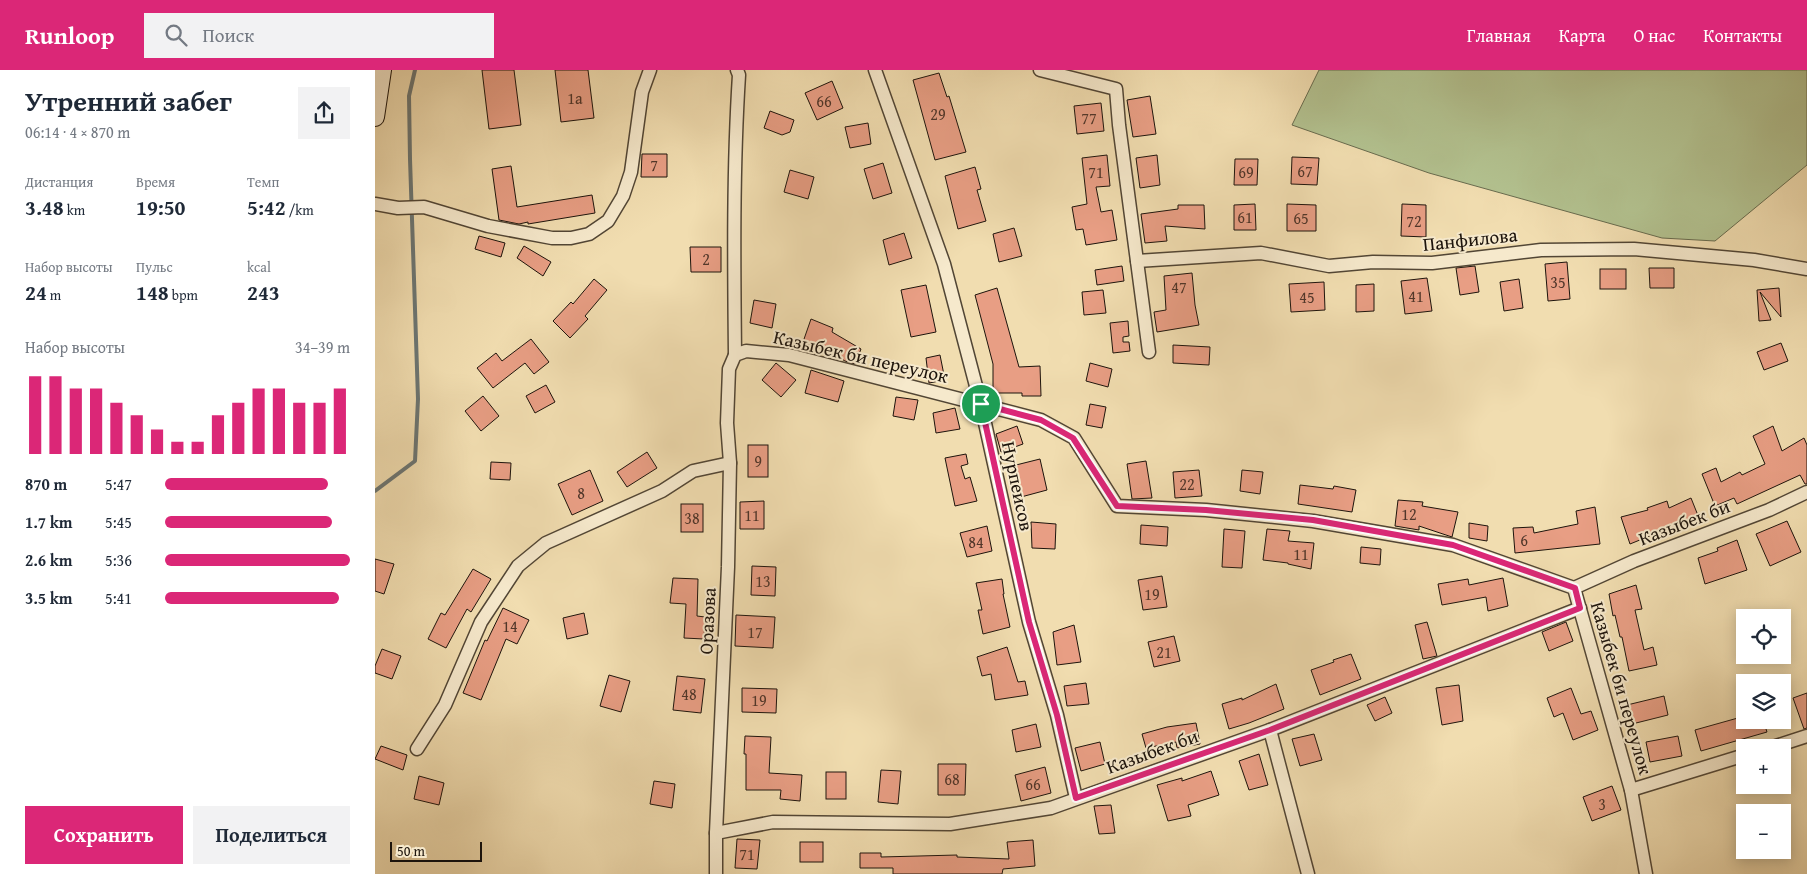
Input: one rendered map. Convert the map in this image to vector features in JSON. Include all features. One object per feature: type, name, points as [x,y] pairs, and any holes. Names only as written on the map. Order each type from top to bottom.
[{"type":"street","points":[[375,117],[382,70]]},
{"type":"street","points":[[375,204],[398,208],[424,207],[489,226],[552,238],[571,238],[589,234],[608,221],[623,196],[631,172],[642,92],[650,70]]},
{"type":"street","points":[[735,355],[735,132],[739,74],[737,70]]},
{"type":"street","name":"Нурпеисов","points":[[875,70],[944,264],[981,404],[1029,622],[1057,715],[1076,798]]},
{"type":"street","points":[[1041,70],[1116,90],[1149,352]]},
{"type":"street","name":"Панфилова","points":[[1137,260],[1261,253],[1329,266],[1373,262],[1433,263],[1541,250],[1633,249],[1754,260],[1807,268]]},
{"type":"street","name":"Казыбек би переулок","points":[[735,355],[746,350],[789,355],[1041,420],[1073,438],[1117,506],[1206,510],[1313,520],[1453,545],[1575,588],[1631,790],[1646,874]]},
{"type":"street","name":"Оразова","points":[[716,874],[716,833],[728,568],[730,463],[727,423],[729,369],[735,355]]},
{"type":"street","points":[[417,749],[445,705],[481,622],[518,566],[546,543],[662,490],[693,471],[730,463]]},
{"type":"street","name":"Казыбек би","points":[[1575,588],[1634,561],[1769,510],[1807,492]]},
{"type":"street","name":"Казыбек би","points":[[716,833],[773,822],[950,824],[1051,808],[1270,730],[1580,608]]},
{"type":"street","points":[[1270,730],[1308,874]]},
{"type":"street","points":[[1791,741],[1807,736]]},
{"type":"street","points":[[1631,790],[1736,758]]},
{"type":"green space","points":[[1319,70],[1807,70],[1807,165],[1715,241],[1662,238],[1429,173],[1292,125]]},
{"type":"building","points":[[482,70],[514,70],[521,125],[489,129]]},
{"type":"building","points":[[555,70],[588,70],[594,118],[561,122]]},
{"type":"building","points":[[939,73],[947,97],[949,96],[966,152],[935,160],[913,80]]},
{"type":"building","points":[[832,81],[843,108],[817,120],[805,93]]},
{"type":"building","points":[[1150,96],[1156,134],[1133,137],[1127,100]]},
{"type":"building","points":[[1101,103],[1104,131],[1077,134],[1074,106]]},
{"type":"building","points":[[770,111],[794,120],[790,132],[782,135],[764,128]]},
{"type":"building","points":[[868,123],[871,144],[850,148],[845,127]]},
{"type":"building","points":[[642,154],[667,154],[667,177],[641,177]]},
{"type":"building","points":[[1107,155],[1110,186],[1096,187],[1101,212],[1112,210],[1117,240],[1086,245],[1083,229],[1076,230],[1072,207],[1087,204],[1082,158]]},
{"type":"building","points":[[1157,155],[1160,185],[1140,188],[1136,158]]},
{"type":"building","points":[[1292,157],[1319,158],[1317,185],[1291,184]]},
{"type":"building","points":[[1235,159],[1258,159],[1257,185],[1234,185]]},
{"type":"building","points":[[883,163],[892,193],[873,199],[864,169]]},
{"type":"building","points":[[511,166],[517,207],[592,195],[595,213],[528,224],[528,222],[519,224],[499,220],[492,169]]},
{"type":"building","points":[[975,167],[981,189],[977,190],[986,221],[958,229],[945,176]]},
{"type":"building","points":[[790,170],[814,177],[808,199],[784,192]]},
{"type":"building","points":[[1255,204],[1256,230],[1234,230],[1234,205]]},
{"type":"building","points":[[1287,204],[1316,205],[1316,231],[1287,231]]},
{"type":"building","points":[[1402,204],[1426,205],[1426,237],[1401,236]]},
{"type":"building","points":[[1178,205],[1204,205],[1205,229],[1165,226],[1167,241],[1145,243],[1141,214],[1178,209]]},
{"type":"building","points":[[1014,228],[1022,256],[999,262],[993,234]]},
{"type":"building","points":[[904,233],[912,258],[889,265],[883,240]]},
{"type":"building","points":[[479,236],[505,243],[501,257],[475,249]]},
{"type":"building","points":[[524,246],[551,262],[543,276],[517,258]]},
{"type":"building","points":[[690,247],[721,247],[721,272],[691,272]]},
{"type":"building","points":[[1567,262],[1570,299],[1548,301],[1545,264]]},
{"type":"building","points":[[1122,266],[1124,281],[1097,285],[1095,270]]},
{"type":"building","points":[[1475,266],[1479,292],[1460,295],[1456,268]]},
{"type":"building","points":[[1649,268],[1674,268],[1674,288],[1650,288]]},
{"type":"building","points":[[1600,269],[1626,269],[1626,289],[1600,289]]},
{"type":"building","points":[[1192,273],[1199,325],[1157,332],[1154,312],[1166,310],[1164,276]]},
{"type":"building","points":[[1427,278],[1432,311],[1405,314],[1401,281]]},
{"type":"building","points":[[594,279],[607,290],[585,316],[588,319],[570,338],[553,321],[571,302],[573,304]]},
{"type":"building","points":[[1519,279],[1523,308],[1504,311],[1500,282]]},
{"type":"building","points":[[1324,282],[1325,310],[1291,312],[1289,284]]},
{"type":"building","points":[[1374,284],[1374,311],[1356,312],[1356,285]]},
{"type":"building","points":[[926,285],[936,332],[911,337],[901,290]]},
{"type":"building","points":[[997,288],[1019,367],[1040,366],[1041,396],[1022,396],[1022,393],[993,393],[993,364],[975,295]]},
{"type":"building","points":[[1779,288],[1781,317],[1760,292],[1771,320],[1759,321],[1757,290]]},
{"type":"building","points":[[1103,290],[1106,313],[1084,315],[1082,292]]},
{"type":"building","points":[[754,300],[776,304],[772,328],[750,323]]},
{"type":"building","points":[[811,319],[833,328],[832,332],[861,349],[855,364],[845,361],[826,350],[803,342]]},
{"type":"building","points":[[1128,321],[1129,336],[1123,337],[1123,342],[1129,342],[1130,351],[1113,353],[1110,323]]},
{"type":"building","points":[[531,339],[549,362],[534,374],[525,363],[493,388],[477,368],[496,353],[502,361]]},
{"type":"building","points":[[1781,343],[1788,361],[1764,370],[1757,352]]},
{"type":"building","points":[[1173,345],[1210,347],[1209,365],[1173,363]]},
{"type":"building","points":[[940,355],[945,380],[929,383],[926,358]]},
{"type":"building","points":[[776,363],[796,380],[781,397],[762,380]]},
{"type":"building","points":[[1090,363],[1112,369],[1108,387],[1086,381]]},
{"type":"building","points":[[811,370],[844,381],[838,402],[805,393]]},
{"type":"building","points":[[546,385],[555,402],[535,413],[526,396]]},
{"type":"building","points":[[483,396],[499,416],[481,431],[465,411]]},
{"type":"building","points":[[896,397],[918,400],[914,420],[893,416]]},
{"type":"building","points":[[1090,404],[1106,407],[1102,428],[1086,425]]},
{"type":"building","points":[[955,408],[960,429],[936,433],[933,413]]},
{"type":"building","points":[[1017,426],[1023,444],[1001,452],[996,434]]},
{"type":"building","points":[[1773,426],[1782,451],[1804,438],[1807,445],[1807,484],[1805,484],[1800,475],[1737,504],[1734,498],[1715,506],[1702,474],[1716,468],[1721,482],[1740,472],[1742,475],[1765,464],[1753,436]]},
{"type":"building","points":[[748,445],[768,445],[768,477],[748,477]]},
{"type":"building","points":[[647,452],[657,468],[627,487],[617,472]]},
{"type":"building","points":[[966,454],[968,464],[961,466],[965,479],[970,477],[977,501],[955,506],[945,458]]},
{"type":"building","points":[[1040,459],[1047,490],[1021,497],[1012,466]]},
{"type":"building","points":[[1146,461],[1152,498],[1132,499],[1127,464]]},
{"type":"building","points":[[491,462],[511,463],[510,480],[490,479]]},
{"type":"building","points":[[590,470],[603,501],[572,515],[558,484]]},
{"type":"building","points":[[1199,470],[1202,496],[1175,498],[1173,472]]},
{"type":"building","points":[[1242,470],[1263,472],[1260,494],[1240,491]]},
{"type":"building","points":[[1300,485],[1333,489],[1334,486],[1356,490],[1352,512],[1298,504]]},
{"type":"building","points":[[1691,498],[1699,518],[1676,527],[1676,529],[1658,535],[1657,533],[1630,544],[1621,517],[1648,510],[1647,508],[1667,501],[1669,508]]},
{"type":"building","points":[[1398,500],[1423,502],[1422,506],[1458,512],[1452,537],[1419,526],[1419,530],[1395,526]]},
{"type":"building","points":[[764,501],[764,529],[740,529],[740,502]]},
{"type":"building","points":[[681,504],[703,504],[703,532],[681,532]]},
{"type":"building","points":[[1595,507],[1600,544],[1515,553],[1513,528],[1533,527],[1534,533],[1578,524],[1576,511]]},
{"type":"building","points":[[1787,521],[1801,552],[1770,566],[1756,534]]},
{"type":"building","points":[[1031,522],[1056,524],[1055,549],[1032,548]]},
{"type":"building","points":[[1469,523],[1488,526],[1487,541],[1469,538]]},
{"type":"building","points":[[1141,525],[1168,527],[1167,546],[1140,544]]},
{"type":"building","points":[[987,526],[992,551],[967,557],[960,533]]},
{"type":"building","points":[[1224,529],[1245,531],[1242,568],[1222,567]]},
{"type":"building","points":[[1267,529],[1290,531],[1288,541],[1314,543],[1311,569],[1288,563],[1263,560]]},
{"type":"building","points":[[1737,540],[1747,570],[1705,584],[1698,558],[1718,551],[1717,548]]},
{"type":"building","points":[[1361,547],[1381,549],[1380,565],[1360,563]]},
{"type":"building","points":[[375,559],[394,564],[384,594],[375,591]]},
{"type":"building","points":[[752,566],[776,567],[775,596],[751,595]]},
{"type":"building","points":[[473,569],[491,579],[471,612],[467,609],[446,648],[428,639],[441,613],[445,615]]},
{"type":"building","points":[[1162,576],[1167,607],[1143,610],[1138,580]]},
{"type":"building","points":[[673,578],[698,579],[697,616],[705,617],[704,639],[684,638],[686,604],[670,603]]},
{"type":"building","points":[[1503,578],[1508,606],[1488,611],[1486,597],[1442,605],[1438,584],[1468,579],[1469,585]]},
{"type":"building","points":[[1002,579],[1010,627],[983,634],[978,610],[982,610],[976,583]]},
{"type":"building","points":[[1636,585],[1642,609],[1635,610],[1644,650],[1653,647],[1657,665],[1629,671],[1622,637],[1620,637],[1615,615],[1613,616],[1609,594]]},
{"type":"building","points":[[503,608],[529,620],[517,644],[506,639],[481,700],[463,693],[485,640],[487,641]]},
{"type":"building","points":[[584,613],[588,634],[567,639],[563,618]]},
{"type":"building","points":[[736,615],[775,617],[773,648],[735,646]]},
{"type":"building","points":[[1427,622],[1437,656],[1423,659],[1415,625]]},
{"type":"building","points":[[1566,622],[1573,641],[1549,651],[1542,632]]},
{"type":"building","points":[[1074,625],[1081,662],[1057,665],[1053,632]]},
{"type":"building","points":[[1174,636],[1180,661],[1154,667],[1148,642]]},
{"type":"building","points":[[1007,647],[1018,682],[1025,681],[1028,695],[995,700],[991,674],[982,676],[977,657]]},
{"type":"building","points":[[382,649],[401,656],[392,679],[375,673],[375,666]]},
{"type":"building","points":[[1351,654],[1361,679],[1320,695],[1311,670]]},
{"type":"building","points":[[609,675],[630,681],[621,712],[600,706]]},
{"type":"building","points":[[677,676],[705,679],[701,713],[673,710]]},
{"type":"building","points":[[1086,683],[1089,704],[1067,706],[1064,686]]},
{"type":"building","points":[[1276,684],[1284,709],[1229,729],[1222,704],[1242,698],[1242,700]]},
{"type":"building","points":[[1459,685],[1463,721],[1442,725],[1436,688]]},
{"type":"building","points":[[742,688],[777,689],[776,713],[742,712]]},
{"type":"building","points":[[1571,688],[1581,714],[1591,711],[1598,730],[1573,740],[1563,713],[1554,717],[1547,698]]},
{"type":"building","points":[[1807,693],[1807,728],[1804,729],[1793,698]]},
{"type":"building","points":[[1664,696],[1668,715],[1632,724],[1627,705]]},
{"type":"building","points":[[1385,697],[1392,713],[1375,721],[1367,705]]},
{"type":"building","points":[[1736,719],[1736,729],[1766,729],[1767,732],[1736,739],[1736,741],[1701,751],[1695,730]]},
{"type":"building","points":[[1196,723],[1200,744],[1177,748],[1176,742],[1146,748],[1142,734],[1167,727]]},
{"type":"building","points":[[1036,724],[1041,747],[1016,752],[1012,730]]},
{"type":"building","points":[[1314,734],[1322,760],[1300,766],[1292,739]]},
{"type":"building","points":[[745,736],[771,737],[769,773],[802,775],[800,801],[780,799],[781,790],[746,790]]},
{"type":"building","points":[[1678,736],[1682,756],[1650,762],[1646,742]]},
{"type":"building","points":[[1100,742],[1105,764],[1081,771],[1075,748]]},
{"type":"building","points":[[381,746],[407,755],[403,770],[375,759]]},
{"type":"building","points":[[1259,754],[1268,785],[1249,790],[1239,761]]},
{"type":"building","points":[[938,764],[966,764],[965,795],[938,795]]},
{"type":"building","points":[[1045,767],[1051,793],[1021,801],[1015,775]]},
{"type":"building","points":[[881,770],[901,771],[898,804],[878,802]]},
{"type":"building","points":[[1211,771],[1219,795],[1188,805],[1191,816],[1168,821],[1157,785],[1182,778],[1182,781]]},
{"type":"building","points":[[826,772],[846,772],[846,799],[826,799]]},
{"type":"building","points":[[419,776],[444,783],[439,805],[414,799]]},
{"type":"building","points":[[654,781],[675,784],[672,808],[650,804]]},
{"type":"building","points":[[1612,786],[1621,810],[1592,821],[1583,797]]},
{"type":"building","points":[[1111,805],[1115,833],[1099,834],[1094,806]]},
{"type":"building","points":[[737,839],[760,840],[757,869],[735,868]]},
{"type":"building","points":[[1033,840],[1035,866],[1003,869],[1002,874],[893,874],[893,868],[860,868],[860,853],[881,853],[881,857],[957,855],[957,857],[1009,859],[1007,842]]},
{"type":"building","points":[[800,842],[823,842],[823,862],[800,862]]},
{"type":"waterway","points":[[375,491],[415,461],[418,399],[409,96],[415,70]]},
{"type":"route","points":[[981,404],[1041,420],[1073,438],[1117,506],[1206,510],[1313,520],[1453,545],[1575,588],[1580,608],[1270,730],[1076,798],[1057,715],[1029,622],[981,404]]}]
